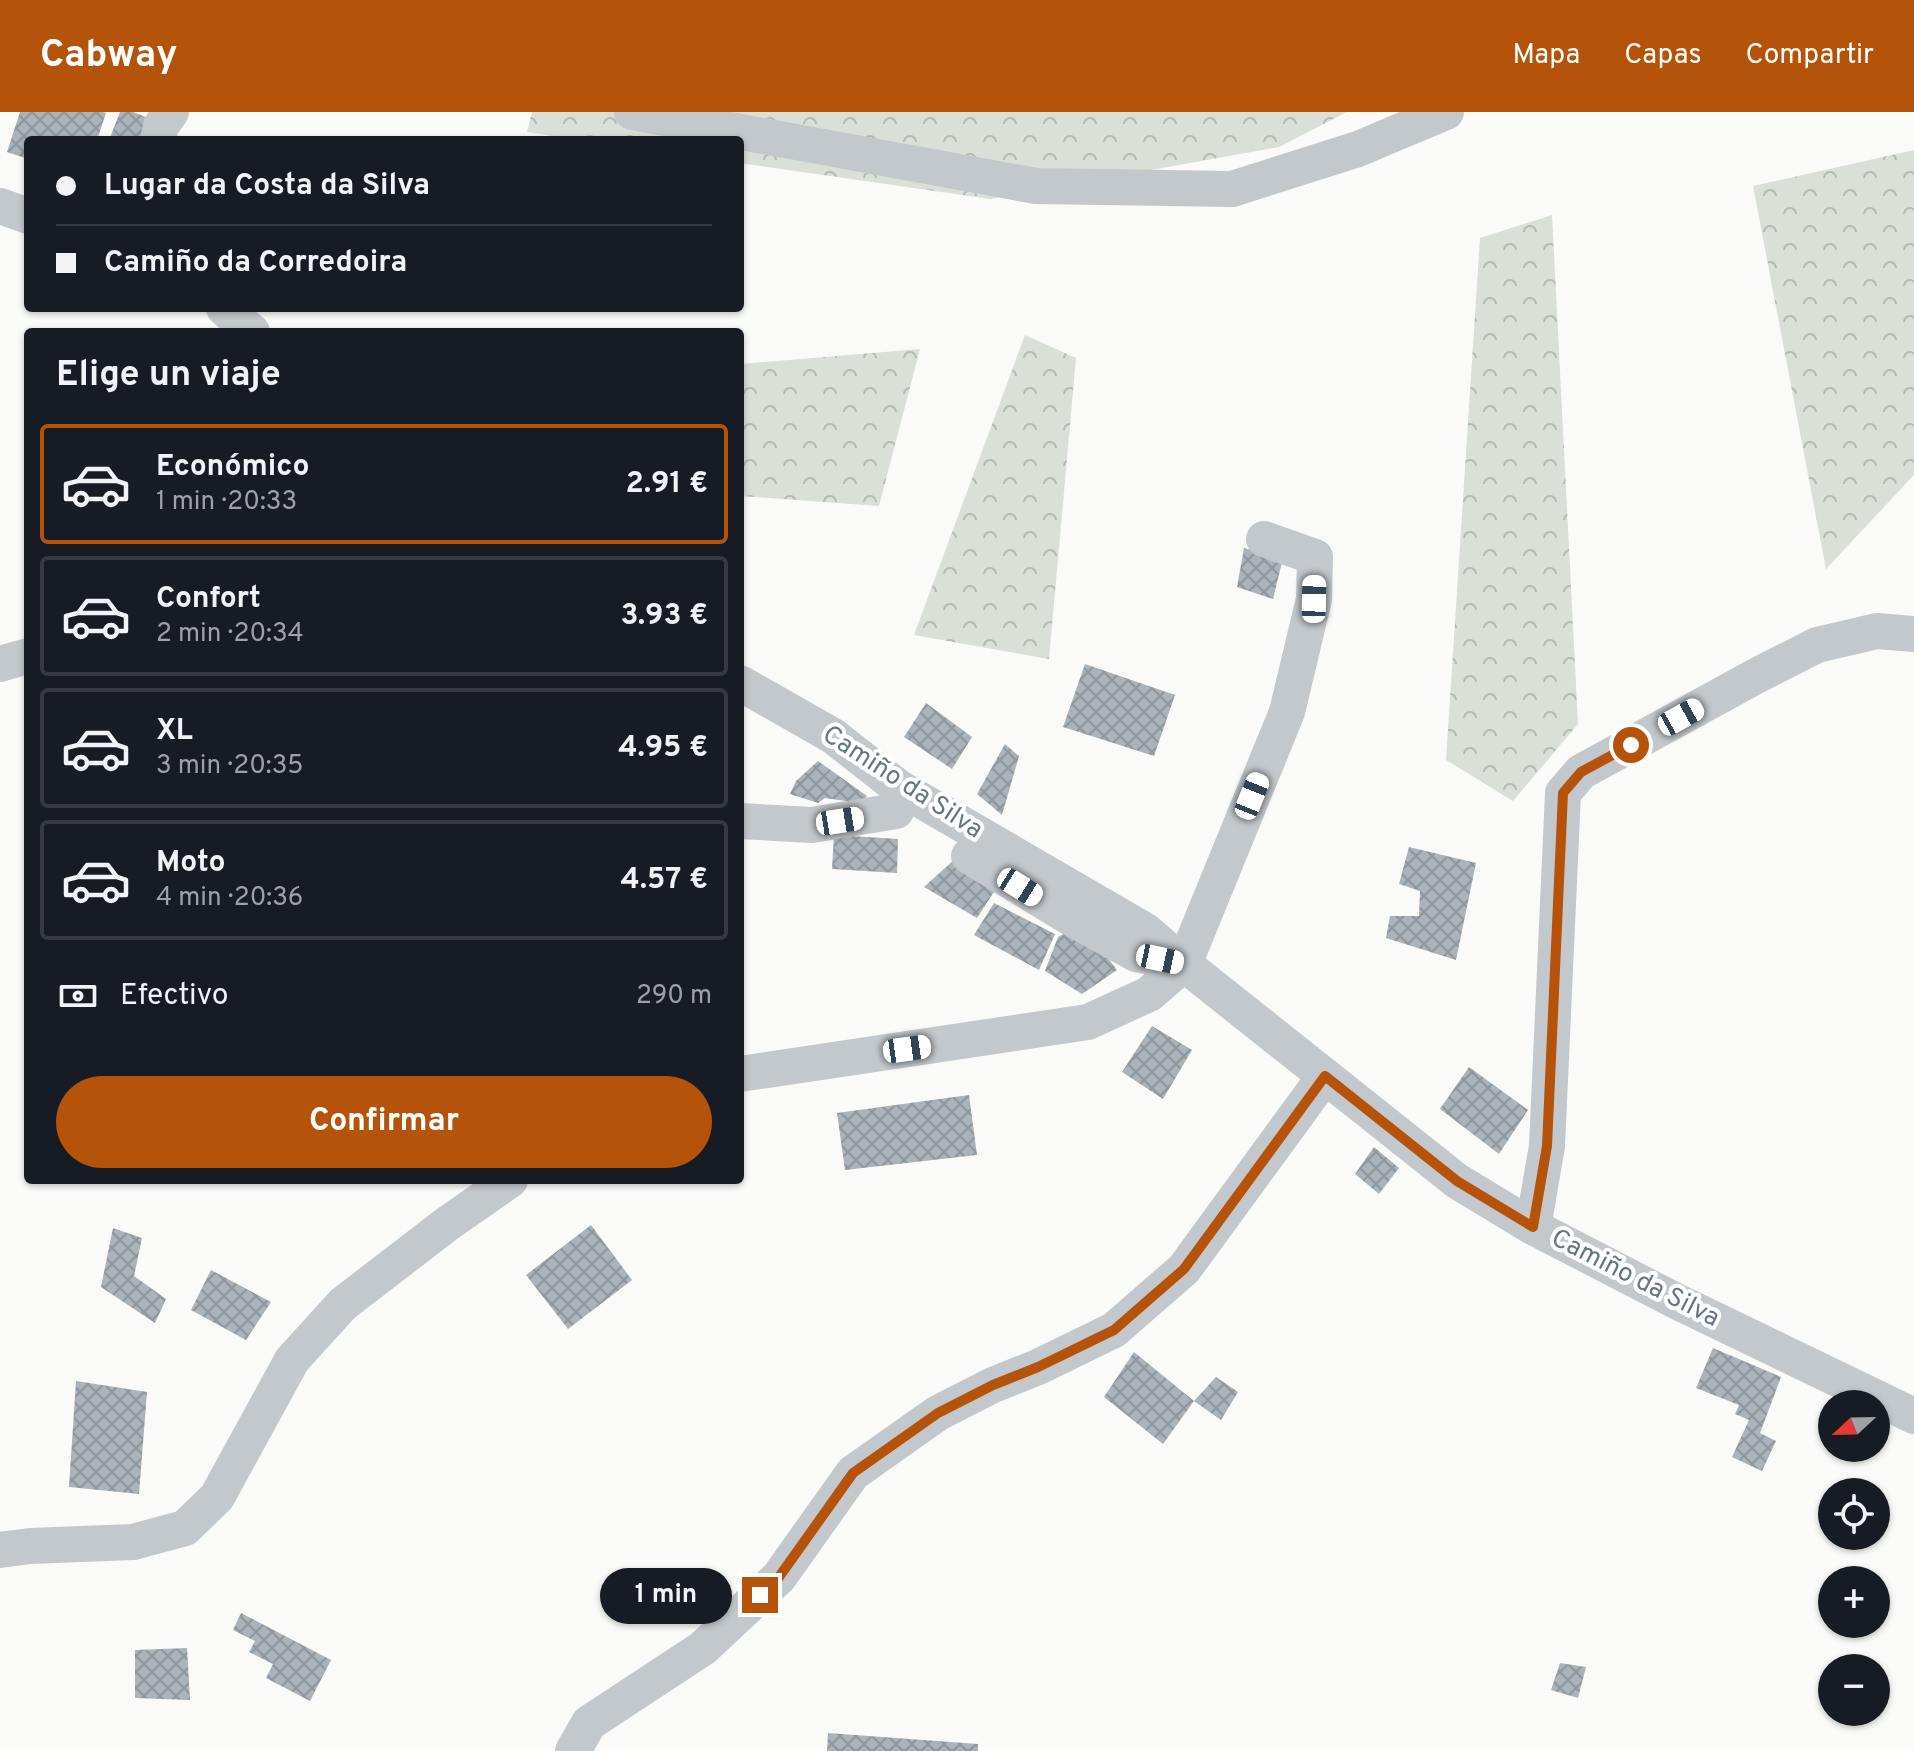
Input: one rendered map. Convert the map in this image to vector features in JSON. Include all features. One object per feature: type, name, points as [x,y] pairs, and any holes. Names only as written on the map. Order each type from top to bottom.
[{"type":"street","points":[[159,136],[161,126],[171,112]]},
{"type":"street","points":[[632,112],[1036,186],[1232,189],[1358,149],[1446,112]]},
{"type":"street","points":[[0,206],[24,215]]},
{"type":"street","points":[[229,312],[247,328]]},
{"type":"street","points":[[744,1073],[1088,1022],[1149,994],[1184,964],[1287,712],[1314,599],[1315,557],[1264,539]]},
{"type":"street","points":[[1533,1227],[1547,1146],[1563,793],[1581,772],[1817,645],[1877,631],[1914,634]]},
{"type":"street","points":[[0,664],[24,657]]},
{"type":"street","name":"Camiño da Silva","points":[[744,685],[833,736],[898,787],[1146,931],[1457,1181],[1533,1227],[1676,1301],[1914,1416]]},
{"type":"street","points":[[833,736],[896,811],[1069,917],[1136,954],[1184,964]]},
{"type":"street","points":[[744,821],[812,825],[896,811]]},
{"type":"street","points":[[573,1751],[589,1723],[703,1648],[779,1577],[853,1473],[938,1413],[1114,1330],[1184,1269],[1325,1076]]},
{"type":"street","points":[[0,1550],[133,1542],[185,1528],[217,1497],[292,1360],[343,1304],[504,1184]]},
{"type":"green space","points":[[532,112],[1347,112],[1279,147],[990,199],[744,164],[744,136],[554,136],[527,132]]},
{"type":"green space","points":[[1914,150],[1914,475],[1826,569],[1753,186]]},
{"type":"green space","points":[[1552,215],[1578,724],[1513,801],[1446,760],[1480,238]]},
{"type":"green space","points":[[1025,335],[1076,358],[1049,659],[914,635]]},
{"type":"green space","points":[[920,349],[879,506],[744,496],[744,364]]},
{"type":"building","points":[[20,112],[106,113],[98,136],[24,136],[24,158],[7,152]]},
{"type":"building","points":[[120,112],[133,112],[146,117],[142,136],[111,136]]},
{"type":"building","points":[[1244,548],[1283,558],[1273,599],[1237,587]]},
{"type":"building","points":[[1085,664],[1175,695],[1154,756],[1063,727]]},
{"type":"building","points":[[926,703],[972,737],[952,769],[904,737]]},
{"type":"building","points":[[1005,744],[1019,756],[1002,815],[977,794]]},
{"type":"building","points":[[818,761],[867,796],[860,803],[825,798],[818,803],[790,794],[796,781]]},
{"type":"building","points":[[834,835],[898,839],[897,873],[832,869]]},
{"type":"building","points":[[1409,847],[1476,863],[1456,960],[1386,938],[1390,916],[1419,916],[1420,891],[1399,884]]},
{"type":"building","points":[[955,859],[999,884],[977,918],[924,887]]},
{"type":"building","points":[[994,903],[1055,934],[1039,970],[974,935]]},
{"type":"building","points":[[1072,930],[1105,954],[1117,970],[1082,994],[1045,971],[1058,937]]},
{"type":"building","points":[[1152,1026],[1192,1050],[1163,1099],[1122,1072]]},
{"type":"building","points":[[1469,1067],[1528,1110],[1499,1154],[1440,1109]]},
{"type":"building","points":[[969,1095],[977,1155],[845,1170],[837,1113]]},
{"type":"building","points":[[1374,1147],[1399,1168],[1379,1194],[1355,1174]]},
{"type":"building","points":[[591,1225],[632,1280],[568,1329],[526,1275]]},
{"type":"building","points":[[113,1228],[142,1238],[134,1276],[166,1299],[155,1323],[101,1287]]},
{"type":"building","points":[[211,1270],[271,1302],[246,1340],[191,1310]]},
{"type":"building","points":[[1713,1348],[1781,1377],[1760,1433],[1776,1441],[1762,1471],[1732,1457],[1749,1420],[1735,1414],[1739,1405],[1696,1388]]},
{"type":"building","points":[[1134,1352],[1194,1401],[1163,1444],[1104,1397]]},
{"type":"building","points":[[1216,1377],[1238,1392],[1221,1420],[1194,1401]]},
{"type":"building","points":[[76,1381],[147,1392],[139,1494],[69,1487]]},
{"type":"building","points":[[241,1613],[331,1660],[310,1701],[266,1678],[273,1664],[249,1652],[255,1641],[233,1630]]},
{"type":"building","points":[[187,1648],[190,1700],[135,1698],[135,1650]]},
{"type":"building","points":[[1560,1663],[1586,1667],[1578,1698],[1551,1690]]},
{"type":"building","points":[[828,1733],[978,1744],[978,1751],[827,1751]]},
{"type":"route","points":[[760,1595],[779,1577],[853,1473],[938,1413],[1114,1330],[1184,1269],[1325,1076],[1457,1181],[1533,1227],[1547,1146],[1563,793],[1581,772],[1631,745]]}]
